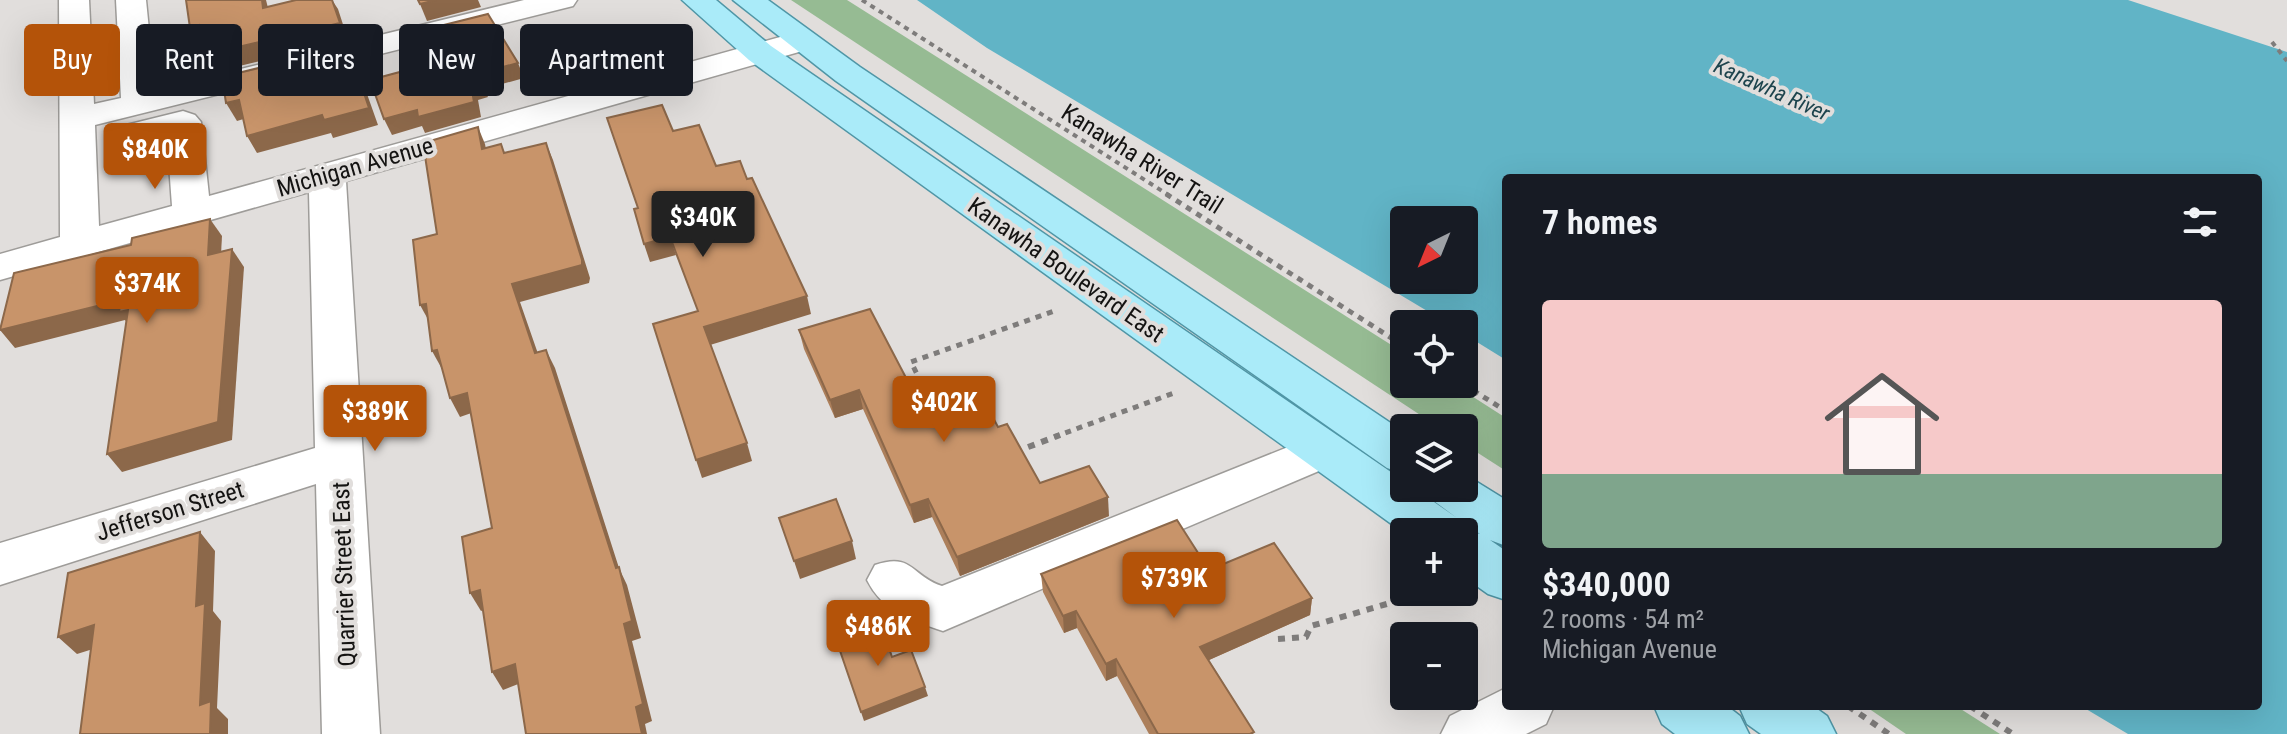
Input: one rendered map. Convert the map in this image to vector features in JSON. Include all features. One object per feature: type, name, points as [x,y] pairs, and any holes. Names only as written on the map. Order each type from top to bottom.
[{"type":"main road","name":"Kanawha Boulevard East","points":[[697,0],[760,53],[1420,518]]},
{"type":"main road","name":"Kanawha Boulevard East","points":[[748,0],[802,41],[1390,446]]},
{"type":"main road","points":[[1471,502],[1502,523]]},
{"type":"main road","points":[[1478,559],[1502,576]]},
{"type":"main road","points":[[1687,710],[1720,734]]},
{"type":"main road","points":[[1773,710],[1807,734]]},
{"type":"street","points":[[74,0],[80,245]]},
{"type":"street","points":[[131,0],[139,104]]},
{"type":"street","points":[[77,134],[139,104],[562,0]]},
{"type":"street","name":"Michigan Avenue","points":[[0,267],[802,41]]},
{"type":"street","points":[[77,134],[183,122],[192,213]]},
{"type":"street","name":"Quarrier Street East","points":[[327,175],[351,734]]},
{"type":"street","points":[[893,580],[915,599],[943,609],[1323,450]]},
{"type":"street","name":"Jefferson Street","points":[[0,564],[339,459]]},
{"type":"street","points":[[1470,734],[1518,710]]},
{"type":"path","name":"Kanawha River Trail","points":[[862,0],[1390,337]]},
{"type":"path","points":[[2272,42],[2287,61]]},
{"type":"path","points":[[927,394],[911,362],[1065,307]]},
{"type":"path","points":[[1014,453],[1179,391]]},
{"type":"path","points":[[1478,393],[1502,408]]},
{"type":"path","points":[[1278,639],[1306,637],[1311,626],[1390,603]]},
{"type":"path","points":[[1854,710],[1889,734]]},
{"type":"path","points":[[1976,710],[2013,734]]},
{"type":"green space","points":[[791,0],[847,0],[1390,344],[1390,395]]},
{"type":"green space","points":[[1395,398],[1475,398],[1502,415],[1502,468],[1478,453],[1478,414],[1419,414]]},
{"type":"green space","points":[[1871,710],[1962,710],[2000,734],[1906,734]]},
{"type":"water","name":"Kanawha River","points":[[917,0],[2128,0],[2287,52],[2287,734],[2128,734],[2088,710],[2262,710],[2262,174],[1502,174],[1502,358],[1478,343],[1478,310],[1426,310],[1399,294],[1478,294],[1478,206],[1390,206],[1390,289],[987,48]]},
{"type":"building","points":[[186,0],[262,0],[263,8],[296,0],[332,0],[340,23],[258,24],[258,42],[242,46],[242,24],[189,24]]},
{"type":"building","points":[[488,14],[494,24],[448,24]]},
{"type":"building","points":[[504,40],[518,63],[504,67]]},
{"type":"building","points":[[258,68],[258,96],[365,96],[369,108],[324,120],[322,115],[247,136],[239,100],[226,103],[225,96],[242,96],[242,72]]},
{"type":"building","points":[[399,72],[399,96],[473,96],[474,102],[418,117],[417,110],[384,119],[376,96],[383,96],[383,76]]},
{"type":"building","points":[[662,105],[673,131],[699,125],[716,166],[740,161],[747,179],[752,178],[807,296],[704,327],[747,443],[696,460],[653,324],[698,311],[670,237],[644,244],[634,209],[638,208],[607,118]]},
{"type":"building","points":[[478,127],[482,149],[501,144],[504,153],[546,143],[582,260],[582,265],[512,284],[535,353],[546,350],[616,568],[619,567],[632,621],[624,624],[643,704],[636,707],[642,734],[526,734],[515,664],[492,672],[480,590],[470,593],[462,537],[492,528],[467,393],[450,398],[437,350],[432,351],[426,304],[420,305],[413,240],[437,234],[423,143]]},
{"type":"building","points":[[210,219],[208,255],[232,249],[218,422],[107,454],[128,310],[119,312],[121,300],[0,330],[14,273],[131,245],[132,238]]},
{"type":"building","points":[[870,309],[926,416],[982,397],[998,427],[1007,424],[1040,483],[1089,466],[1108,497],[957,557],[928,499],[910,505],[859,390],[830,400],[799,330]]},
{"type":"building","points":[[836,499],[852,541],[794,561],[779,518]]},
{"type":"building","points":[[1177,520],[1209,570],[1274,543],[1312,598],[1200,647],[1254,732],[1250,734],[1158,734],[1116,659],[1106,664],[1076,611],[1063,616],[1041,574]]},
{"type":"building","points":[[200,532],[196,606],[205,603],[200,705],[211,701],[210,734],[80,734],[94,625],[58,637],[68,573]]},
{"type":"building","points":[[880,622],[892,657],[911,650],[925,687],[861,712],[836,639]]}]
